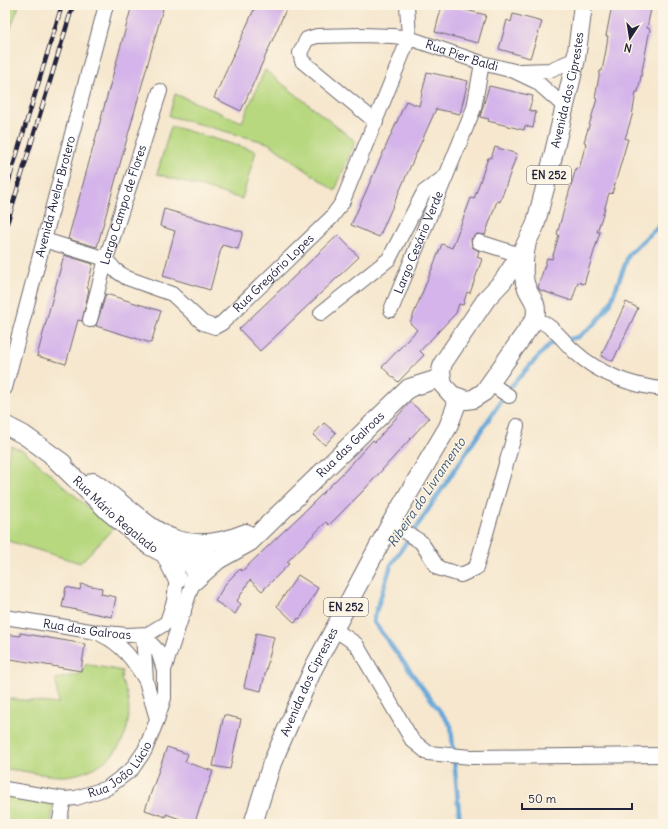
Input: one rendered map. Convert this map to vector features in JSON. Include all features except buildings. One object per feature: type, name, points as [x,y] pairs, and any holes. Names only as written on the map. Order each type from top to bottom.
[{"type":"main road","name":"Avenida dos Ciprestes","points":[[441,378],[443,363],[487,298],[503,281],[524,249],[535,226],[576,59],[583,5]]},
{"type":"main road","name":"Avenida dos Ciprestes","points":[[524,249],[523,264],[528,291],[536,304],[535,319]]},
{"type":"main road","points":[[496,289],[502,286],[515,285],[528,291]]},
{"type":"main road","points":[[441,378],[447,391],[466,400],[499,390],[535,319]]},
{"type":"main road","name":"Rua das Galroas","points":[[185,580],[250,542],[404,392],[414,386],[441,378]]},
{"type":"main road","name":"Avenida dos Ciprestes","points":[[253,824],[272,763],[314,667],[334,629],[396,526],[448,427],[459,398]]},
{"type":"main road","name":"Rua Mário Regalado","points":[[5,425],[24,435],[53,457],[95,483],[145,522],[166,535],[187,551]]},
{"type":"main road","name":"Rua Mário Regalado","points":[[53,457],[108,511],[150,546],[165,554],[187,551]]},
{"type":"main road","name":"Rua das Galroas","points":[[187,551],[225,541],[267,524]]},
{"type":"main road","points":[[187,551],[218,560]]},
{"type":"main road","points":[[165,554],[185,580]]},
{"type":"street","name":"Avenida Avelar Brotero","points":[[5,388],[106,5]]},
{"type":"street","points":[[407,5],[410,38]]},
{"type":"street","name":"Rua Pier Baldi","points":[[376,122],[302,61],[300,54],[307,39],[317,36],[377,35],[410,38],[482,63],[514,71],[537,82],[565,107]]},
{"type":"street","name":"Rua Gregório Lopes","points":[[44,240],[106,259],[115,270],[127,278],[172,294],[203,323],[215,326],[222,323],[331,218],[342,203],[410,38]]},
{"type":"street","name":"Rua Pier Baldi","points":[[514,71],[545,71],[576,59]]},
{"type":"street","name":"Largo Cesário Verde","points":[[391,310],[474,108],[482,63]]},
{"type":"street","name":"Largo Campo de Flores","points":[[90,320],[106,259],[160,91]]},
{"type":"street","name":"Largo Cesário Verde","points":[[321,313],[389,259],[424,192],[447,175]]},
{"type":"street","points":[[479,242],[524,249]]},
{"type":"street","points":[[535,319],[548,325],[577,354],[608,374],[644,387],[663,389]]},
{"type":"street","points":[[396,526],[414,536],[421,542],[438,568],[460,575],[476,568],[517,426]]},
{"type":"street","points":[[167,622],[174,601],[192,569],[187,551]]},
{"type":"street","points":[[184,612],[185,580]]},
{"type":"street","name":"Rua das Galroas","points":[[5,617],[96,632],[143,635],[152,632],[184,612]]},
{"type":"street","name":"Rua João Lúcio","points":[[164,670],[184,612]]},
{"type":"street","points":[[334,629],[356,644],[412,740],[428,753],[435,755],[471,757],[663,755]]},
{"type":"street","points":[[96,632],[114,640],[125,651],[146,681]]},
{"type":"street","points":[[143,635],[146,681],[157,720]]},
{"type":"street","name":"Rua João Lúcio","points":[[5,789],[64,799],[76,798],[107,788],[127,773],[145,750],[164,698],[164,670],[158,651],[143,635]]},
{"type":"street","points":[[60,824],[64,799]]},
{"type":"green space","points":[[5,5],[19,5],[11,27],[5,59]]},
{"type":"green space","points":[[265,70],[355,141],[335,191],[268,143],[169,116],[175,94],[242,122]]},
{"type":"green space","points":[[171,126],[256,151],[242,199],[157,174]]},
{"type":"green space","points":[[11,446],[24,451],[113,529],[80,563],[5,540],[5,467]]},
{"type":"green space","points":[[86,664],[122,671],[121,680],[128,698],[129,716],[124,738],[112,755],[96,767],[66,776],[5,769],[5,698],[58,704],[56,679],[80,674]]},
{"type":"green space","points":[[5,794],[50,803],[53,807],[51,824],[5,824]]},
{"type":"waterway","name":"Ribeira do Livramento","points":[[460,824],[451,726],[373,621],[391,565],[511,386],[550,344],[578,337],[595,324],[610,304],[629,254],[663,222]]},
{"type":"railway","points":[[5,193],[62,5]]},
{"type":"railway","points":[[5,230],[73,5]]}]
